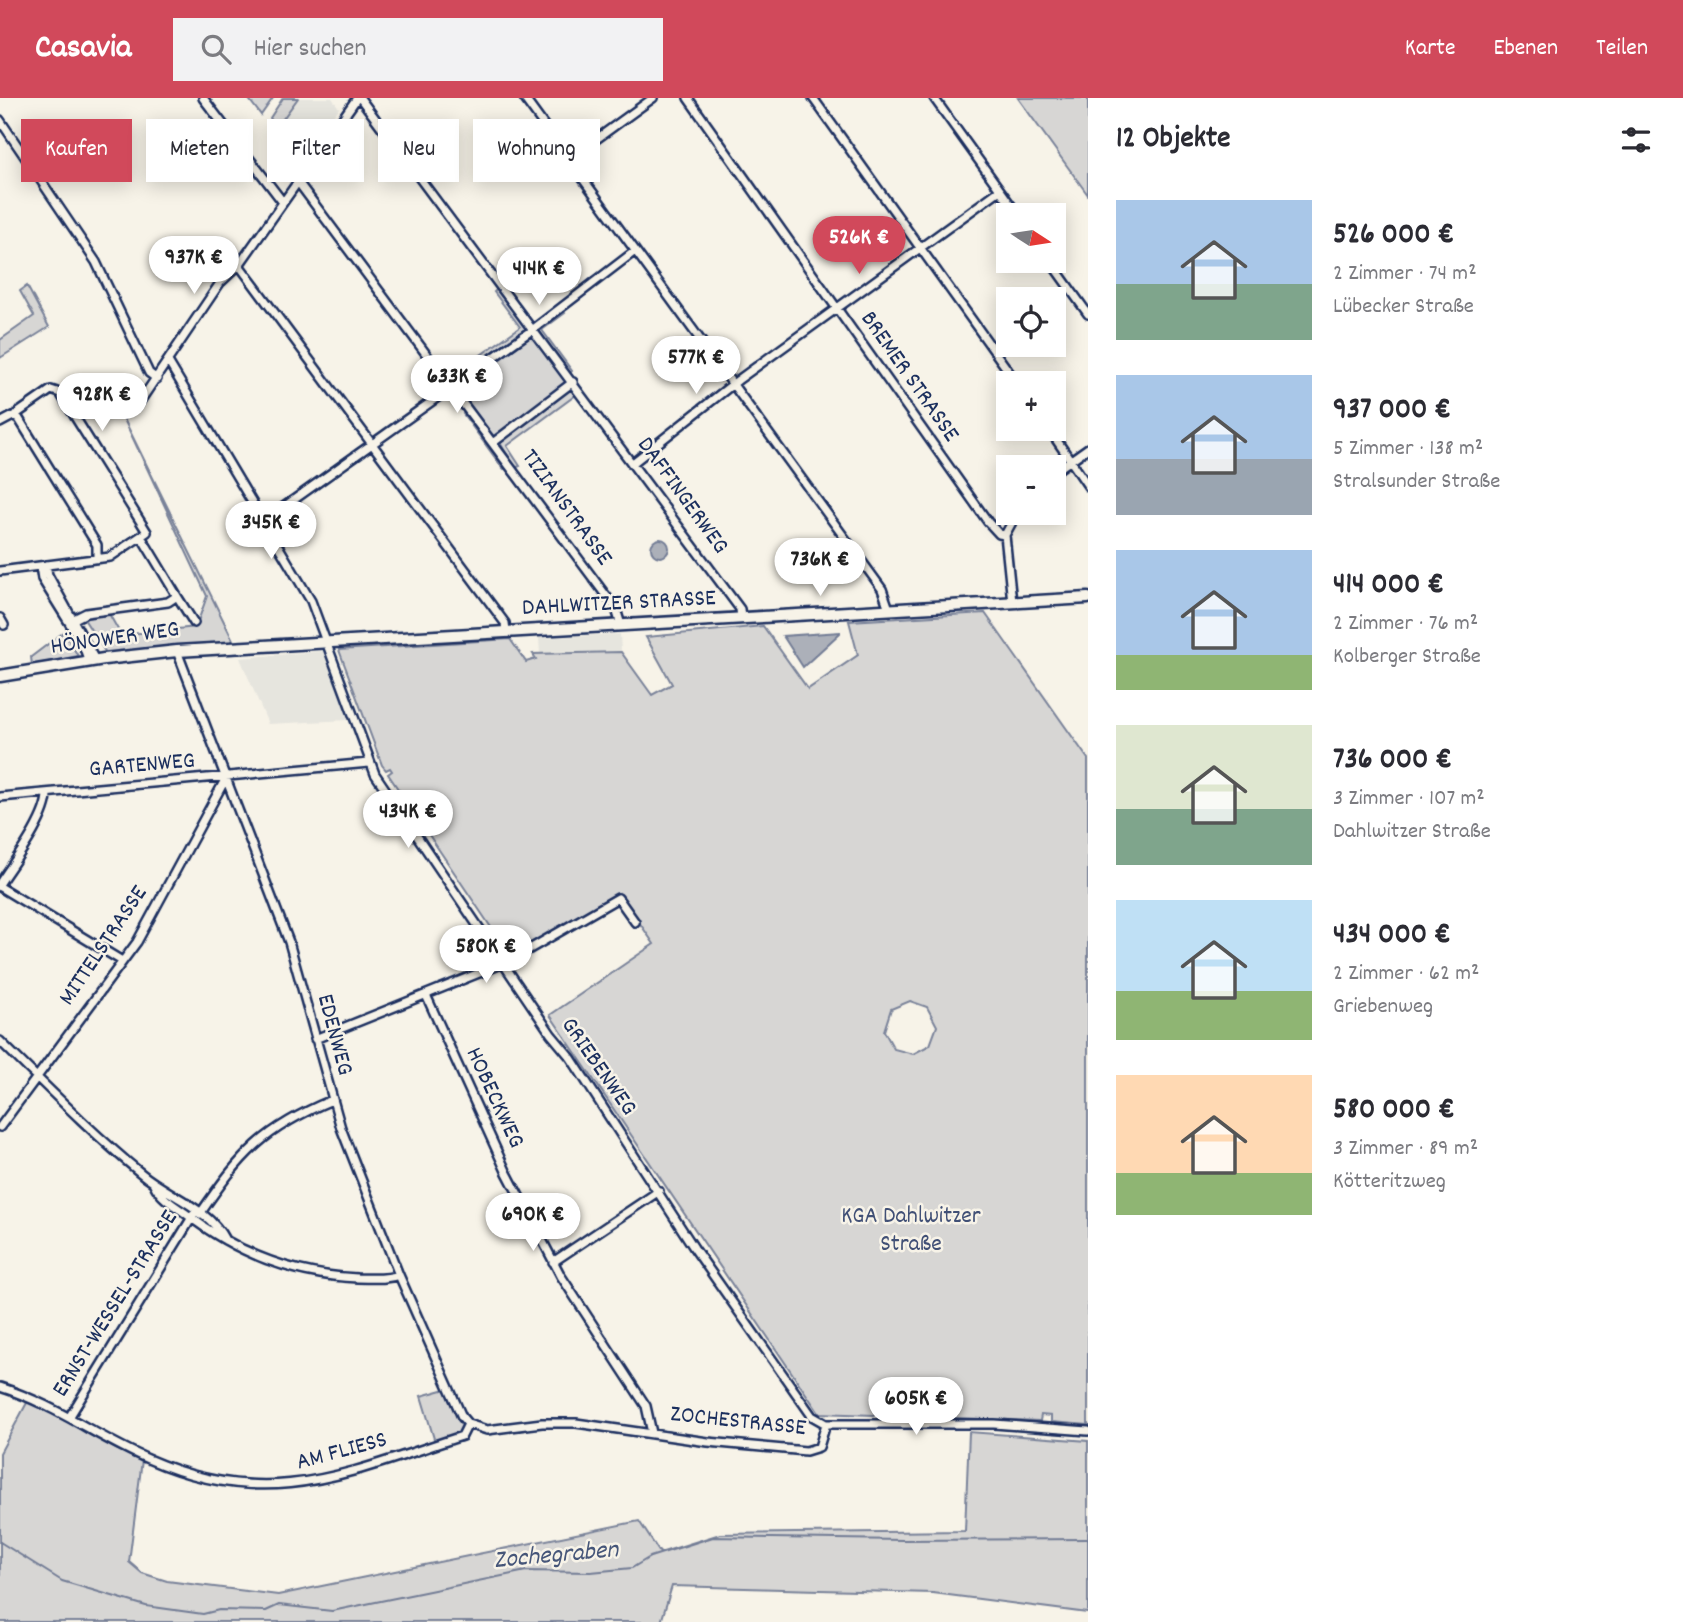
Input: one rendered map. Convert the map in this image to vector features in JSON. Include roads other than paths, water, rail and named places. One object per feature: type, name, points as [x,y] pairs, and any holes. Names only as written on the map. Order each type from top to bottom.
[{"type":"main road","name":"DAHLWITZER STRASSE","points":[[236,647],[1088,598]]},
{"type":"main road","name":"HÖNOWER WEG","points":[[0,676],[177,650],[236,647]]},
{"type":"street","points":[[203,98],[282,201]]},
{"type":"street","points":[[343,119],[358,98]]},
{"type":"street","name":"DAFFINGERWEG","points":[[358,98],[634,462],[740,609],[741,618]]},
{"type":"street","points":[[524,98],[539,119]]},
{"type":"street","points":[[600,136],[653,98]]},
{"type":"street","name":"BREMER STRASSE","points":[[688,98],[988,522],[999,534],[1005,535]]},
{"type":"street","points":[[813,98],[1008,371]]},
{"type":"street","points":[[934,98],[1009,203]]},
{"type":"street","points":[[0,120],[96,262],[149,373],[157,379]]},
{"type":"street","points":[[137,406],[169,363],[178,343],[220,283],[239,265],[298,182]]},
{"type":"street","name":"TIZIANSTRASSE","points":[[298,182],[454,387],[616,608],[621,625]]},
{"type":"street","points":[[586,182],[882,589],[889,609]]},
{"type":"street","points":[[634,462],[732,386],[999,190]]},
{"type":"street","points":[[264,522],[454,387],[635,251]]},
{"type":"street","points":[[239,265],[505,623],[506,631]]},
{"type":"street","points":[[1059,273],[1088,314]]},
{"type":"street","name":"GRIEBENWEG","points":[[169,363],[311,601],[369,763],[551,1034],[572,1058],[773,1363],[812,1416],[826,1424]]},
{"type":"street","points":[[494,442],[573,382]]},
{"type":"street","points":[[0,423],[51,390],[60,393],[147,532],[142,538],[110,557],[0,571]]},
{"type":"street","points":[[15,415],[97,545],[97,558]]},
{"type":"street","points":[[1058,441],[1088,486]]},
{"type":"street","points":[[1066,463],[1088,447]]},
{"type":"street","points":[[1010,525],[1005,535],[1012,602]]},
{"type":"street","points":[[142,538],[194,623]]},
{"type":"street","points":[[43,566],[74,620],[92,661]]},
{"type":"street","points":[[43,566],[42,579],[92,661]]},
{"type":"street","points":[[74,620],[86,613],[168,602],[177,596]]},
{"type":"street","name":"EDENWEG","points":[[177,650],[289,942],[332,1100],[399,1275],[461,1417],[468,1424]]},
{"type":"street","name":"GARTENWEG","points":[[0,797],[369,763]]},
{"type":"street","name":"MITTELSTRASSE","points":[[0,1127],[149,921],[226,778]]},
{"type":"street","points":[[47,793],[47,801],[35,825],[0,885],[122,961]]},
{"type":"street","points":[[315,1039],[503,963],[537,947],[618,898],[635,922]]},
{"type":"street","name":"HOBECKWEG","points":[[426,995],[506,1171],[553,1262],[646,1406],[652,1433]]},
{"type":"street","points":[[0,1041],[154,1184],[161,1195],[196,1214],[225,1240],[259,1259],[299,1270],[344,1277],[392,1278],[399,1275]]},
{"type":"street","name":"ERNST-WESSEL-STRASSE","points":[[70,1416],[196,1214],[242,1156],[264,1136],[294,1117],[332,1100]]},
{"type":"street","points":[[553,1262],[659,1191]]},
{"type":"street","name":"AM FLIESS","points":[[0,1387],[37,1400],[70,1416],[114,1443],[175,1469],[215,1480],[281,1486],[311,1483],[358,1471],[462,1436],[468,1424]]},
{"type":"street","name":"ZOCHESTRASSE","points":[[468,1424],[487,1430],[542,1423],[576,1423],[708,1442],[806,1451],[819,1447],[826,1424],[994,1424],[1088,1431]]},
{"type":"waterway","name":"Zochegraben","points":[[0,1542],[62,1581],[146,1606],[203,1614],[219,1610],[266,1611],[279,1605],[332,1611],[526,1571],[591,1572],[632,1568],[650,1557],[713,1537],[1088,1539]]},
{"type":"park label","name":"KGA Dahlwitzer Straße","points":[[911,1231]]}]
